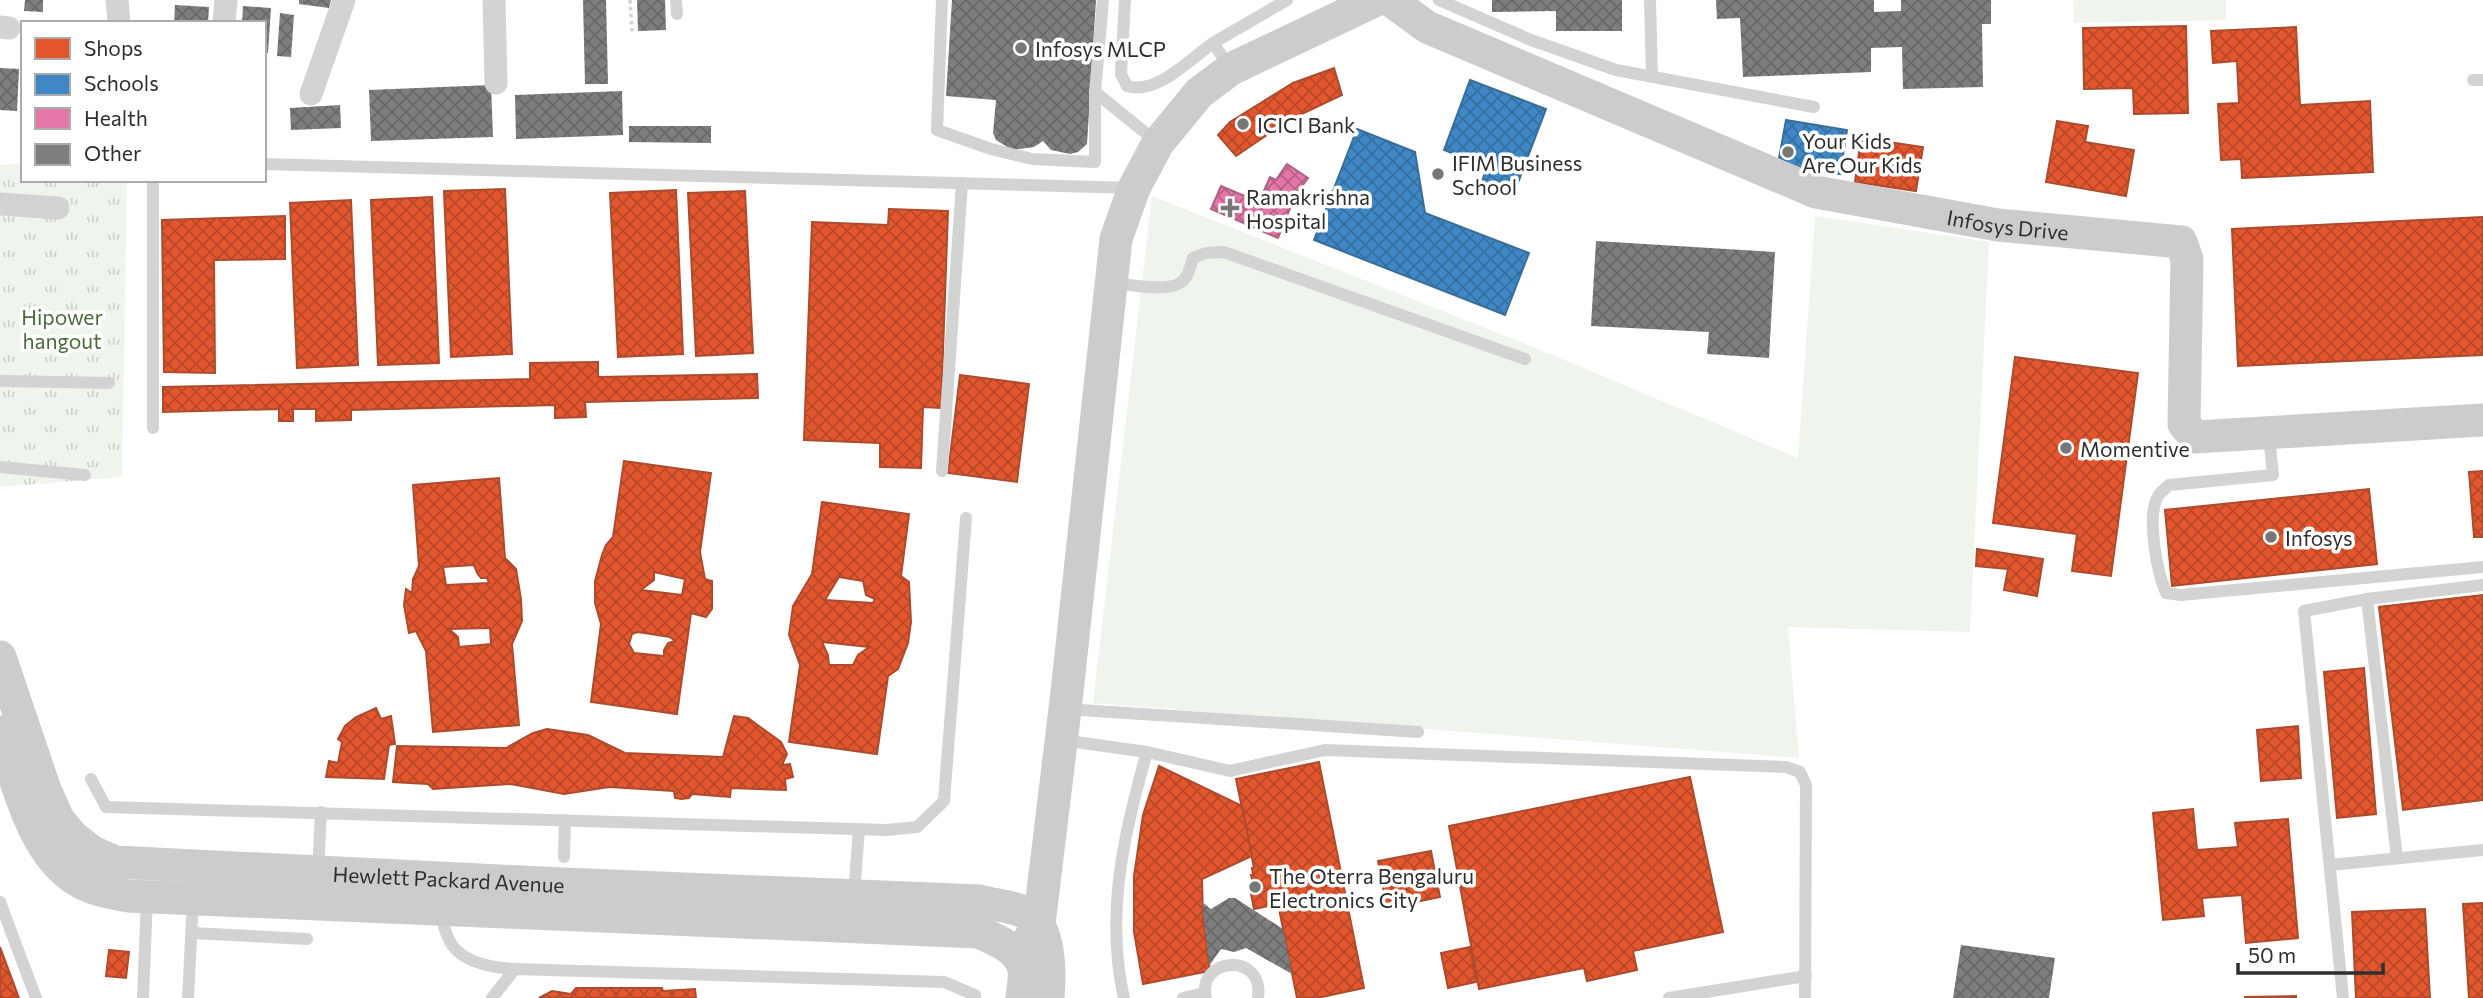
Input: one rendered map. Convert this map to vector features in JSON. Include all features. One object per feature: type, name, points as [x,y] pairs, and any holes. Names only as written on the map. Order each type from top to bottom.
[{"type":"street","points":[[117,0],[119,21]]},
{"type":"street","points":[[224,21],[226,0]]},
{"type":"street","points":[[311,94],[344,0]]},
{"type":"street","points":[[494,0],[496,83]]},
{"type":"street","points":[[1022,998],[1024,968],[1010,950],[1032,918],[1063,724],[1116,239],[1134,188],[1158,143],[1199,93],[1222,56],[1376,0]]},
{"type":"street","name":"Infosys Drive","points":[[1390,0],[1427,27],[1816,192],[1998,225],[2181,242],[2187,260],[2184,424],[2195,437],[2483,420]]},
{"type":"street","points":[[0,204],[58,208]]},
{"type":"street","name":"Hewlett Packard Avenue","points":[[0,657],[44,787],[58,819],[73,837],[92,852],[108,877],[147,897],[978,932],[1010,950]]},
{"type":"street","name":"Hewlett Packard Avenue","points":[[0,732],[31,822],[57,863],[76,879],[318,872],[980,901],[1032,918]]},
{"type":"street","points":[[1032,918],[1049,960],[1048,998]]},
{"type":"lane","points":[[676,0],[677,14]]},
{"type":"lane","points":[[942,0],[937,130],[991,149],[1032,159],[1095,162],[1095,92],[1103,0]]},
{"type":"lane","points":[[1125,0],[1121,74],[1127,86],[1137,89],[1222,56],[1286,0]]},
{"type":"lane","points":[[1439,0],[1531,40],[1616,70],[1814,107]]},
{"type":"lane","points":[[1650,0],[1651,77]]},
{"type":"lane","points":[[1095,92],[1158,143]]},
{"type":"lane","points":[[266,163],[1134,188]]},
{"type":"lane","points":[[153,182],[153,428]]},
{"type":"lane","points":[[942,471],[962,183]]},
{"type":"lane","points":[[1112,282],[1157,288],[1179,284],[1188,275],[1194,258],[1206,253],[1224,252],[1525,359]]},
{"type":"lane","points":[[0,381],[109,383]]},
{"type":"lane","points":[[2269,433],[2273,475],[2169,485],[2157,498],[2153,532],[2158,574],[2166,593],[2181,595],[2483,567]]},
{"type":"lane","points":[[0,467],[85,475]]},
{"type":"lane","points":[[91,779],[106,807],[887,830],[917,827],[944,802],[966,518]]},
{"type":"lane","points":[[2343,998],[2304,611],[2367,598],[2483,585]]},
{"type":"lane","points":[[2367,598],[2397,858]]},
{"type":"lane","points":[[1063,724],[1418,732]]},
{"type":"lane","points":[[1063,724],[1147,752],[1230,771],[1325,750],[1786,767],[1800,772],[1806,785],[1805,998]]},
{"type":"lane","points":[[1124,998],[1117,967],[1116,896],[1128,816],[1147,752]]},
{"type":"lane","points":[[318,872],[321,812]]},
{"type":"lane","points":[[564,857],[565,820]]},
{"type":"lane","points":[[854,896],[859,829]]},
{"type":"lane","points":[[2330,865],[2483,850]]},
{"type":"lane","points":[[143,998],[147,897]]},
{"type":"lane","points":[[188,998],[193,898]]},
{"type":"lane","points":[[0,902],[36,998]]},
{"type":"lane","points":[[439,909],[453,946],[469,958],[491,968],[944,982],[975,995],[975,998]]},
{"type":"lane","points":[[192,933],[307,939]]},
{"type":"lane","points":[[1183,998],[1205,996],[1206,982],[1212,972],[1222,966],[1234,964],[1251,972],[1257,981],[1258,998]]},
{"type":"lane","points":[[492,998],[515,969]]},
{"type":"lane","points":[[1669,998],[1806,976]]},
{"type":"path","points":[[630,0],[632,32]]},
{"type":"green space","points":[[2073,0],[2226,0],[2226,20],[2074,23]]},
{"type":"green space","name":"Hipower hangout","points":[[21,164],[21,182],[127,182],[122,477],[0,487],[0,165]]},
{"type":"green space","points":[[1152,196],[1538,349],[1798,458],[1815,216],[1989,242],[1970,632],[1788,627],[1799,758],[1093,703]]},
{"type":"building: Shops","points":[[2186,26],[2188,113],[2134,114],[2133,88],[2084,89],[2083,28]]},
{"type":"building: Shops","points":[[2296,27],[2300,105],[2370,101],[2373,172],[2242,178],[2241,159],[2221,160],[2218,104],[2239,103],[2237,61],[2213,63],[2211,31]]},
{"type":"building: Shops","points":[[1334,68],[1342,95],[1289,120],[1236,156],[1218,135],[1230,122],[1293,83]]},
{"type":"building: Shops","points":[[2057,121],[2088,126],[2085,142],[2134,150],[2126,196],[2046,182]]},
{"type":"building: Shops","points":[[1861,138],[1923,147],[1916,191],[1855,182]]},
{"type":"building: Shops","points":[[505,189],[512,354],[451,357],[444,191]]},
{"type":"building: Shops","points":[[676,190],[683,354],[618,357],[610,193]]},
{"type":"building: Shops","points":[[745,191],[753,353],[696,356],[688,193]]},
{"type":"building: Shops","points":[[432,197],[439,363],[378,365],[371,200]]},
{"type":"building: Shops","points":[[351,200],[358,365],[297,368],[290,203]]},
{"type":"building: Shops","points":[[889,209],[948,211],[941,408],[923,407],[921,468],[880,467],[880,443],[804,440],[812,222],[888,225]]},
{"type":"building: Shops","points":[[285,216],[285,259],[214,260],[215,373],[164,372],[162,220]]},
{"type":"building: Shops","points":[[2483,217],[2483,355],[2238,366],[2232,229]]},
{"type":"building: Shops","name":"Momentive","points":[[2015,357],[2138,373],[2111,576],[2072,571],[2077,534],[1993,523]]},
{"type":"building: Shops","points":[[598,362],[598,377],[757,374],[758,398],[585,402],[586,417],[555,418],[555,405],[351,410],[351,420],[316,421],[316,409],[293,409],[293,421],[279,421],[279,409],[163,412],[163,387],[530,379],[530,363]]},
{"type":"building: Shops","points":[[960,375],[1029,384],[1017,482],[948,473]]},
{"type":"building: Shops","points":[[624,461],[711,473],[700,552],[705,579],[712,581],[712,609],[706,617],[691,613],[677,714],[591,702],[601,624],[595,603],[595,581],[606,545],[613,537]],"holes":[[[654,572],[685,579],[682,595],[641,590],[654,580]],[[638,632],[670,637],[675,641],[668,643],[664,656],[634,653],[629,644],[632,634]]]},
{"type":"building: Shops","points":[[2483,471],[2483,537],[2474,537],[2469,472]]},
{"type":"building: Shops","points":[[499,478],[505,558],[516,569],[521,599],[522,621],[512,644],[519,725],[433,732],[426,651],[416,631],[409,633],[404,605],[406,589],[412,593],[413,579],[419,566],[413,485]],"holes":[[[474,565],[481,578],[487,578],[489,583],[446,585],[443,567]],[[490,628],[491,644],[459,647],[458,637],[449,629]]]},
{"type":"building: Shops","name":"Infosys","points":[[2369,489],[2377,564],[2172,586],[2165,510]]},
{"type":"building: Shops","points":[[822,502],[909,514],[901,576],[909,582],[911,622],[908,643],[898,669],[888,676],[877,754],[789,742],[800,665],[789,635],[793,606],[812,574]],"holes":[[[839,577],[863,581],[866,595],[875,599],[873,603],[825,600]],[[822,642],[869,647],[858,655],[853,665],[829,665]]]},
{"type":"building: Shops","points":[[1977,549],[2043,559],[2037,596],[2004,590],[2008,569],[1976,566]]},
{"type":"building: Shops","points":[[2483,595],[2483,800],[2403,810],[2379,607]]},
{"type":"building: Shops","points":[[2364,668],[2376,814],[2337,818],[2324,672]]},
{"type":"building: Shops","points":[[376,708],[381,719],[391,716],[395,744],[389,745],[384,779],[326,777],[329,761],[338,763],[342,742],[338,739],[345,726],[356,717]]},
{"type":"building: Shops","points":[[734,716],[748,718],[781,742],[787,754],[782,765],[790,764],[793,777],[785,779],[786,790],[731,788],[730,797],[692,794],[689,798],[681,799],[675,798],[674,791],[609,787],[564,794],[511,784],[433,789],[428,784],[393,782],[397,746],[506,748],[533,733],[547,729],[588,735],[625,753],[723,757]]},
{"type":"building: Shops","points":[[2298,726],[2301,778],[2261,781],[2257,730]]},
{"type":"building: Shops","points":[[1319,762],[1364,988],[1317,998],[1297,998],[1278,904],[1254,909],[1249,884],[1253,883],[1251,875],[1254,868],[1236,779]]},
{"type":"building: Shops","points":[[1159,766],[1242,806],[1252,856],[1202,879],[1203,918],[1210,971],[1143,984],[1134,932],[1134,876],[1143,815]]},
{"type":"building: Shops","points":[[1690,777],[1723,932],[1633,951],[1637,970],[1587,981],[1584,968],[1479,989],[1449,826]]},
{"type":"building: Shops","points":[[2193,809],[2197,850],[2238,847],[2235,823],[2288,819],[2298,938],[2246,943],[2242,895],[2202,898],[2204,916],[2163,920],[2153,813]]},
{"type":"building: Shops","points":[[1431,851],[1440,897],[1387,908],[1378,861]]},
{"type":"building: Shops","points":[[2483,903],[2483,998],[2469,998],[2463,904]]},
{"type":"building: Shops","points":[[2425,909],[2430,998],[2356,998],[2352,912]]},
{"type":"building: Shops","points":[[0,947],[19,998],[0,998]]},
{"type":"building: Shops","points":[[1470,947],[1476,982],[1448,988],[1441,953]]},
{"type":"building: Shops","points":[[109,950],[129,952],[126,978],[106,976]]},
{"type":"building: Shops","points":[[576,988],[662,988],[663,991],[695,989],[696,998],[539,998],[552,991],[571,994]]},
{"type":"building: Shops","points":[[2245,997],[2296,998],[2245,998]]},
{"type":"building: Schools","points":[[1470,80],[1546,109],[1513,196],[1481,184],[1487,167],[1444,150]]},
{"type":"building: Schools","points":[[1786,120],[1847,130],[1840,174],[1778,164]]},
{"type":"building: Schools","points":[[1357,129],[1415,152],[1425,213],[1529,253],[1505,315],[1314,240]]},
{"type":"building: Health","points":[[1287,164],[1308,178],[1295,196],[1278,238],[1211,209],[1221,186],[1259,202],[1270,177],[1276,180]]},
{"type":"building: Other","points":[[25,0],[43,0],[43,12],[24,11]]},
{"type":"building: Other","points":[[299,0],[331,0],[329,8],[299,4]]},
{"type":"building: Other","points":[[583,0],[606,0],[608,84],[585,84]]},
{"type":"building: Other","points":[[637,0],[665,0],[666,30],[638,31]]},
{"type":"building: Other","name":"Infosys MLCP","points":[[952,0],[1096,0],[1087,144],[1078,152],[1070,154],[1051,150],[1043,141],[1034,147],[1012,150],[996,140],[993,133],[996,100],[946,96]]},
{"type":"building: Other","points":[[1492,0],[1622,0],[1622,31],[1556,31],[1556,11],[1492,12]]},
{"type":"building: Other","points":[[1716,0],[1874,0],[1874,12],[1901,11],[1901,0],[1991,0],[1991,24],[1982,24],[1983,87],[1903,89],[1902,47],[1871,48],[1871,72],[1743,77],[1740,18],[1717,19]]},
{"type":"building: Other","points":[[175,5],[209,7],[208,21],[174,21]]},
{"type":"building: Other","points":[[243,6],[271,8],[268,53],[266,21],[242,21]]},
{"type":"building: Other","points":[[280,13],[294,15],[291,57],[277,56]]},
{"type":"building: Other","points":[[0,68],[19,69],[17,111],[0,110]]},
{"type":"building: Other","points":[[491,85],[493,137],[371,141],[369,90]]},
{"type":"building: Other","points":[[622,91],[623,135],[516,139],[515,95]]},
{"type":"building: Other","points":[[340,105],[341,128],[291,130],[290,108]]},
{"type":"building: Other","points":[[629,126],[711,126],[711,143],[629,142]]},
{"type":"building: Other","points":[[1596,241],[1775,252],[1769,358],[1707,354],[1709,332],[1591,326]]},
{"type":"building: Other","points":[[1229,898],[1235,898],[1283,929],[1292,974],[1246,948],[1234,952],[1221,949],[1209,966],[1202,902],[1211,909]]},
{"type":"building: Other","points":[[1961,945],[2055,958],[2049,998],[1953,998]]},
{"type":"place","name":"Infosys MLCP","points":[[1021,48]]},
{"type":"place","name":"ICICI Bank","points":[[1243,124]]},
{"type":"place","name":"Your Kids Are Our Kids","points":[[1788,152]]},
{"type":"place","name":"IFIM Business School","points":[[1438,174]]},
{"type":"place","name":"Ramakrishna Hospital","points":[[1230,208]]},
{"type":"place","name":"Momentive","points":[[2066,448]]},
{"type":"place","name":"Infosys","points":[[2271,537]]},
{"type":"place","name":"The Oterra Bengaluru Electronics City","points":[[1255,887]]}]
